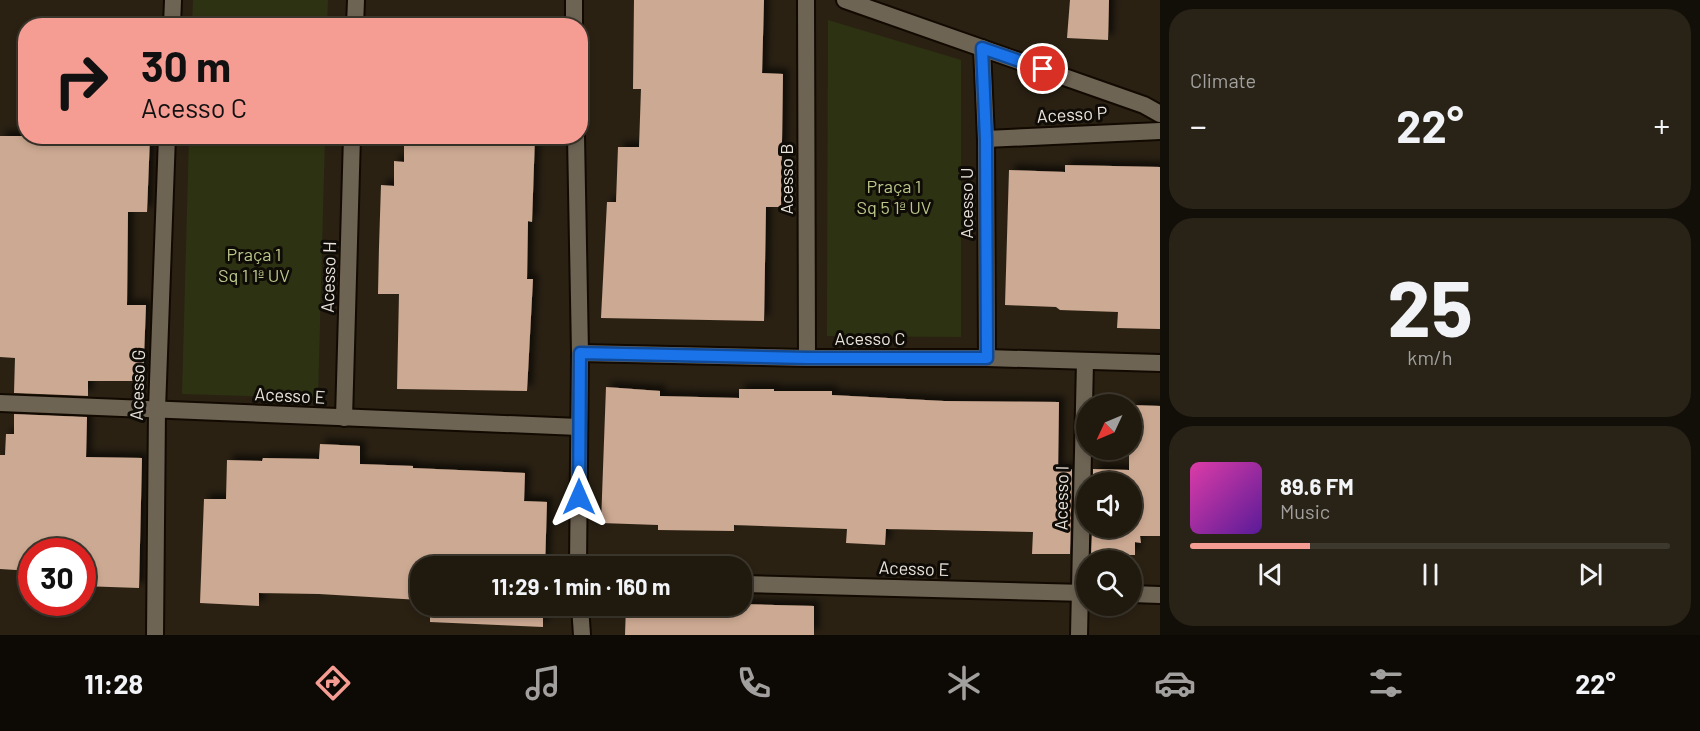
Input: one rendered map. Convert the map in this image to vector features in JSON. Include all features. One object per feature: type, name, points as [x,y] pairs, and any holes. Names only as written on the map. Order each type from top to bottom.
[{"type":"street","points":[[172,18],[173,0]]},
{"type":"street","points":[[355,18],[356,0]]},
{"type":"street","points":[[574,0],[574,18]]},
{"type":"street","name":"Acesso B","points":[[806,0],[807,358]]},
{"type":"street","points":[[845,0],[1144,105],[1160,114]]},
{"type":"street","name":"Acesso U","points":[[982,48],[986,139],[987,358]]},
{"type":"street","name":"Acesso P","points":[[986,139],[1160,130]]},
{"type":"street","name":"Acesso G","points":[[155,635],[157,409],[167,144]]},
{"type":"street","name":"Acesso H","points":[[344,418],[352,144]]},
{"type":"street","points":[[576,144],[580,353],[578,556]]},
{"type":"street","name":"Acesso C","points":[[580,353],[807,358],[987,358],[1160,363]]},
{"type":"street","name":"Acesso I","points":[[1083,550],[1085,361]]},
{"type":"street","name":"Acesso E","points":[[0,403],[579,427]]},
{"type":"street","name":"Acesso E","points":[[752,584],[1076,593]]},
{"type":"street","points":[[1142,594],[1160,595]]},
{"type":"street","points":[[581,616],[582,635]]},
{"type":"street","name":"Acesso I","points":[[1079,635],[1081,616]]},
{"type":"green space","points":[[193,0],[328,0],[327,18],[192,18]]},
{"type":"green space","name":"Praça 1 Sq 5 1ª UV","points":[[828,20],[961,60],[961,337],[827,336]]},
{"type":"green space","name":"Praça 1 Sq 1 1ª UV","points":[[189,144],[325,144],[318,398],[182,394]]},
{"type":"building","points":[[634,0],[764,0],[762,73],[783,74],[781,207],[766,207],[764,321],[601,318],[607,202],[616,202],[618,147],[639,147],[641,89],[633,89]]},
{"type":"building","points":[[1070,0],[1109,0],[1108,40],[1067,38]]},
{"type":"building","points":[[0,136],[18,136],[18,144],[150,144],[147,212],[128,212],[127,305],[146,305],[143,381],[88,381],[88,396],[14,393],[15,358],[0,357]]},
{"type":"building","points":[[404,144],[535,144],[532,222],[528,221],[527,279],[533,279],[527,391],[397,389],[399,294],[378,294],[379,247],[381,185],[394,186],[394,161],[404,162]]},
{"type":"building","points":[[1065,165],[1160,167],[1160,329],[1117,328],[1118,312],[1005,305],[1009,170],[1065,172]]},
{"type":"building","points":[[606,387],[660,391],[660,396],[739,398],[739,389],[774,389],[774,391],[832,391],[832,395],[944,401],[1059,402],[1058,469],[1072,469],[1070,554],[1032,554],[1033,532],[886,529],[885,545],[846,543],[847,529],[734,525],[734,531],[658,530],[658,525],[601,523]]},
{"type":"building","points":[[1142,405],[1160,406],[1160,536],[1142,536],[1142,472],[1093,472],[1093,469],[1129,470],[1129,460],[1142,460]]},
{"type":"building","points":[[14,414],[87,417],[86,457],[142,458],[139,588],[96,586],[96,538],[18,538],[18,570],[0,569],[0,455],[5,455],[6,434],[14,434]]},
{"type":"building","points":[[320,444],[360,446],[360,464],[525,473],[524,501],[547,502],[545,556],[410,556],[410,599],[259,593],[259,606],[200,603],[204,499],[226,499],[227,460],[319,459]]},
{"type":"building","points":[[1092,538],[1140,538],[1141,543],[1135,542],[1135,550],[1091,550]]},
{"type":"building","points":[[752,604],[814,606],[814,635],[625,635],[626,616],[752,616]]},
{"type":"building","points":[[430,616],[543,616],[543,627],[430,622]]},
{"type":"route","points":[[579,497],[580,353],[807,358],[987,358],[986,139],[982,48],[1043,69]]}]
